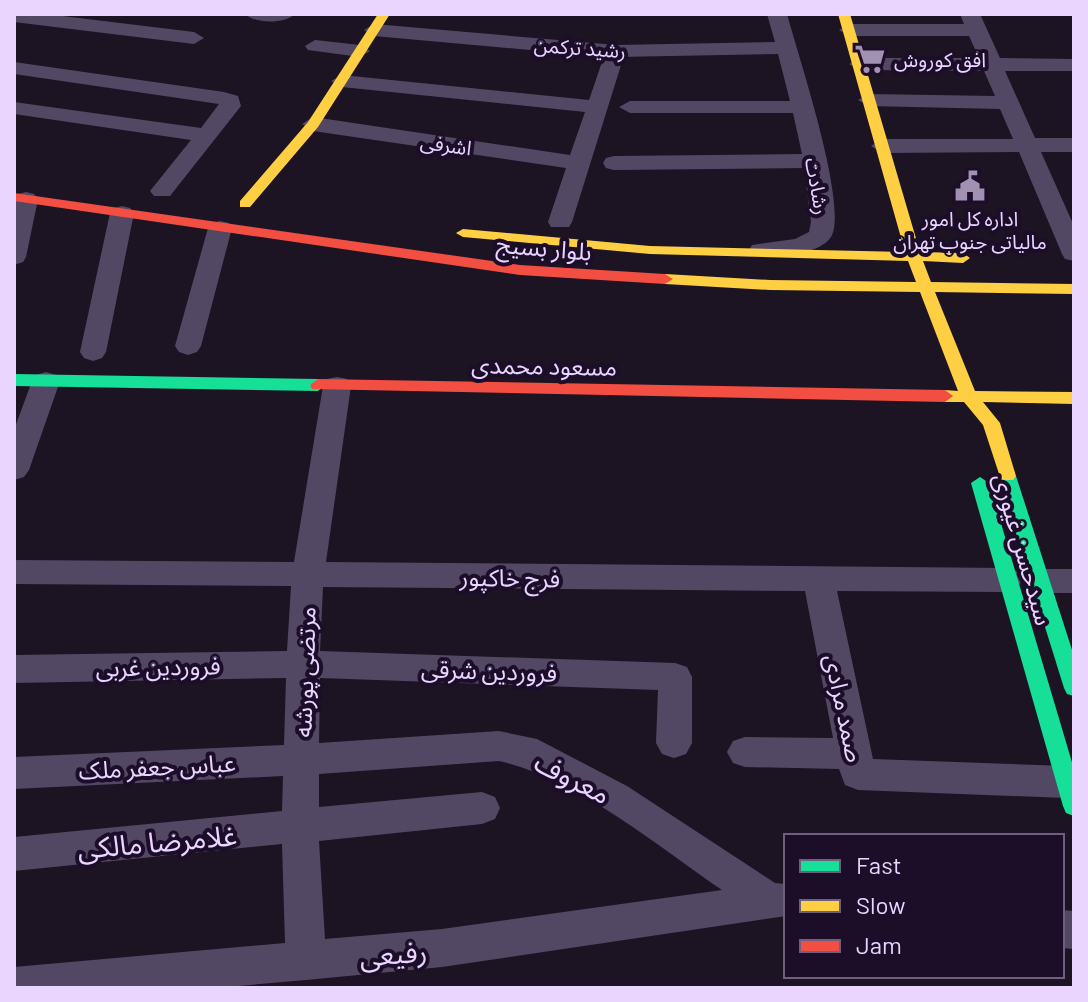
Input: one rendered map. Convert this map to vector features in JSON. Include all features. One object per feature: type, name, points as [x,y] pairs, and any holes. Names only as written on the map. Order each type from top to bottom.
[{"type":"main road","points":[[246,204],[313,124],[379,22]]},
{"type":"main road","name":"سیدحسن غیوری","points":[[846,22],[914,258],[969,397],[991,423],[1074,688]]},
{"type":"main road","points":[[154,190],[190,195]]},
{"type":"main road","name":"بلوار بسیج","points":[[20,198],[520,270],[770,285],[926,287],[985,273]]},
{"type":"main road","name":"بلوار بسیج","points":[[449,232],[529,242],[914,258],[1074,289]]},
{"type":"main road","name":"مسعود محمدی","points":[[14,380],[1074,398]]},
{"type":"main road","points":[[963,421],[969,397]]},
{"type":"main road","name":"سیدحسن غیوری","points":[[975,464],[1070,794]]},
{"type":"street","points":[[255,14],[285,14]]},
{"type":"street","name":"رشادت","points":[[697,251],[781,248],[805,244],[819,236],[825,226],[815,161],[777,14]]},
{"type":"street","points":[[14,16],[194,38]]},
{"type":"street","name":"رشید ترکمن","points":[[379,22],[616,51],[786,48]]},
{"type":"street","points":[[846,22],[974,22],[1026,145],[1057,189],[1069,258]]},
{"type":"street","points":[[315,46],[360,51]]},
{"type":"street","points":[[560,222],[612,62]]},
{"type":"street","points":[[859,64],[1074,65]]},
{"type":"street","points":[[14,68],[230,101],[230,106],[154,190]]},
{"type":"street","points":[[342,81],[597,107]]},
{"type":"street","points":[[869,100],[1009,103]]},
{"type":"street","points":[[630,107],[801,107]]},
{"type":"street","points":[[14,108],[205,135]]},
{"type":"street","name":"اشرفی","points":[[313,124],[579,163]]},
{"type":"street","points":[[882,146],[1074,145]]},
{"type":"street","points":[[614,163],[815,161]]},
{"type":"street","points":[[14,257],[20,198]]},
{"type":"street","points":[[93,352],[122,213]]},
{"type":"street","points":[[188,346],[220,228]]},
{"type":"street","points":[[14,470],[46,381]]},
{"type":"street","name":"مرتضی پورشه","points":[[306,961],[300,828],[303,664],[308,575],[337,386]]},
{"type":"street","name":"فرج خاکپور","points":[[14,572],[819,581],[1006,580]]},
{"type":"street","name":"صمد مرادی","points":[[819,581],[858,774],[1070,794]]},
{"type":"street","points":[[1039,581],[1074,581]]},
{"type":"street","name":"فروردین غربی","points":[[14,669],[303,664]]},
{"type":"street","name":"فروردین شرقی","points":[[303,664],[675,677],[674,743]]},
{"type":"street","name":"معروف","points":[[301,760],[499,746],[537,754],[614,797],[778,900]]},
{"type":"street","points":[[745,752],[855,754]]},
{"type":"street","name":"عباس جعفر ملک","points":[[14,773],[301,760]]},
{"type":"street","name":"غلامرضا مالکی","points":[[14,854],[482,808]]},
{"type":"street","name":"رفیعی","points":[[14,987],[458,946],[778,900]]},
{"type":"traffic: fast","points":[[14,380],[318,385]]},
{"type":"traffic: fast","points":[[1007,476],[1074,688]]},
{"type":"traffic: fast","points":[[980,483],[1074,806]]},
{"type":"traffic: slow","points":[[245,204],[313,124],[384,14]]},
{"type":"traffic: slow","points":[[844,14],[914,258],[969,397],[991,423],[1007,476]]},
{"type":"traffic: slow","points":[[463,233],[650,250],[963,258]]},
{"type":"traffic: slow","points":[[665,279],[770,285],[1074,289]]},
{"type":"traffic: slow","points":[[945,396],[1074,398]]},
{"type":"traffic: jam","points":[[14,197],[520,270],[665,279]]},
{"type":"traffic: jam","points":[[318,385],[945,396]]},
{"type":"place","name":"افق کوروش","points":[[870,59]]},
{"type":"place","name":"اداره کل امور مالیاتی جنوب تهران","points":[[970,186]]}]
